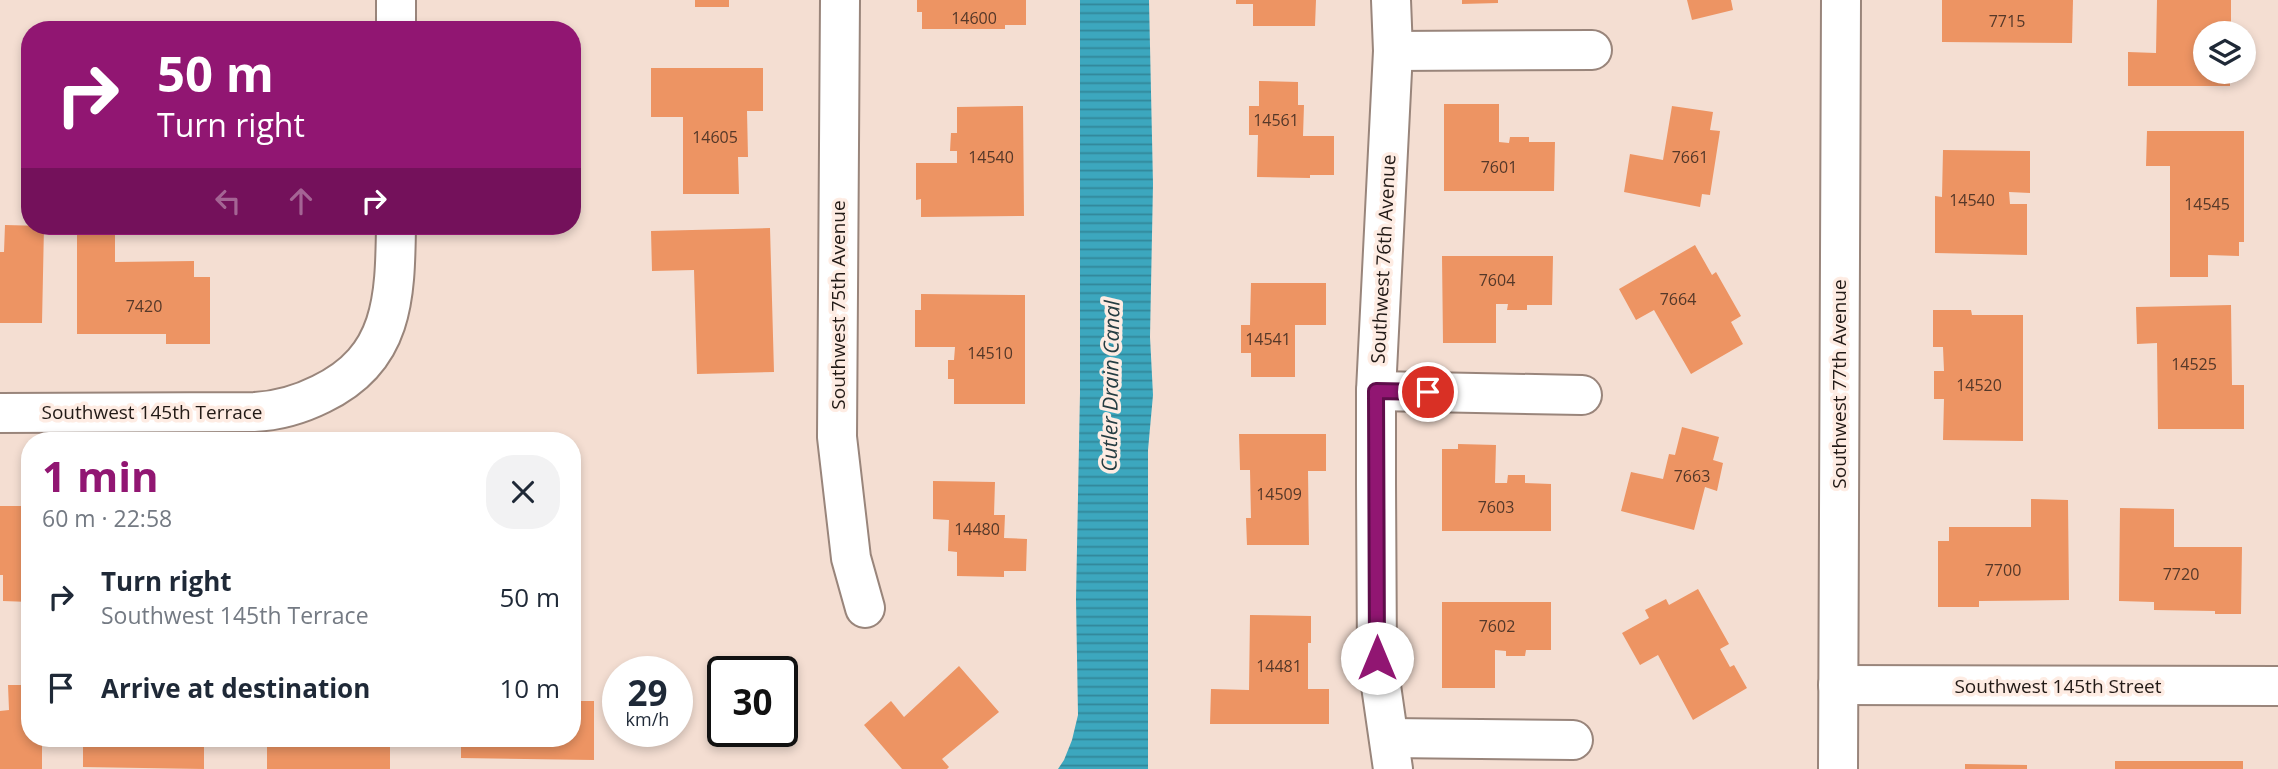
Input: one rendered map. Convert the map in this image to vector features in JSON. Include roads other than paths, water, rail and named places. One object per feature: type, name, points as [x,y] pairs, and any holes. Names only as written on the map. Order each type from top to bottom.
[{"type":"street","points":[[396,0],[396,21]]},
{"type":"street","name":"Southwest 75th Avenue","points":[[840,0],[837,437],[851,558],[865,608]]},
{"type":"street","name":"Southwest 76th Avenue","points":[[1391,0],[1393,51],[1376,391],[1377,658],[1391,753]]},
{"type":"street","name":"Southwest 77th Avenue","points":[[1839,769],[1841,0]]},
{"type":"street","points":[[1393,51],[1592,51]]},
{"type":"street","name":"Southwest 145th Terrace","points":[[0,413],[272,411],[293,407],[349,378],[371,355],[384,331],[392,302],[396,271],[396,235]]},
{"type":"street","points":[[1376,391],[1582,395]]},
{"type":"street","name":"Southwest 145th Street","points":[[1838,685],[2278,686]]},
{"type":"street","points":[[1391,753],[1573,740]]},
{"type":"water","name":"Cutler Drain Canal","points":[[1080,0],[1149,0],[1153,184],[1150,337],[1153,395],[1148,450],[1148,769],[1058,769],[1072,740],[1078,715],[1076,599],[1080,393]]}]
